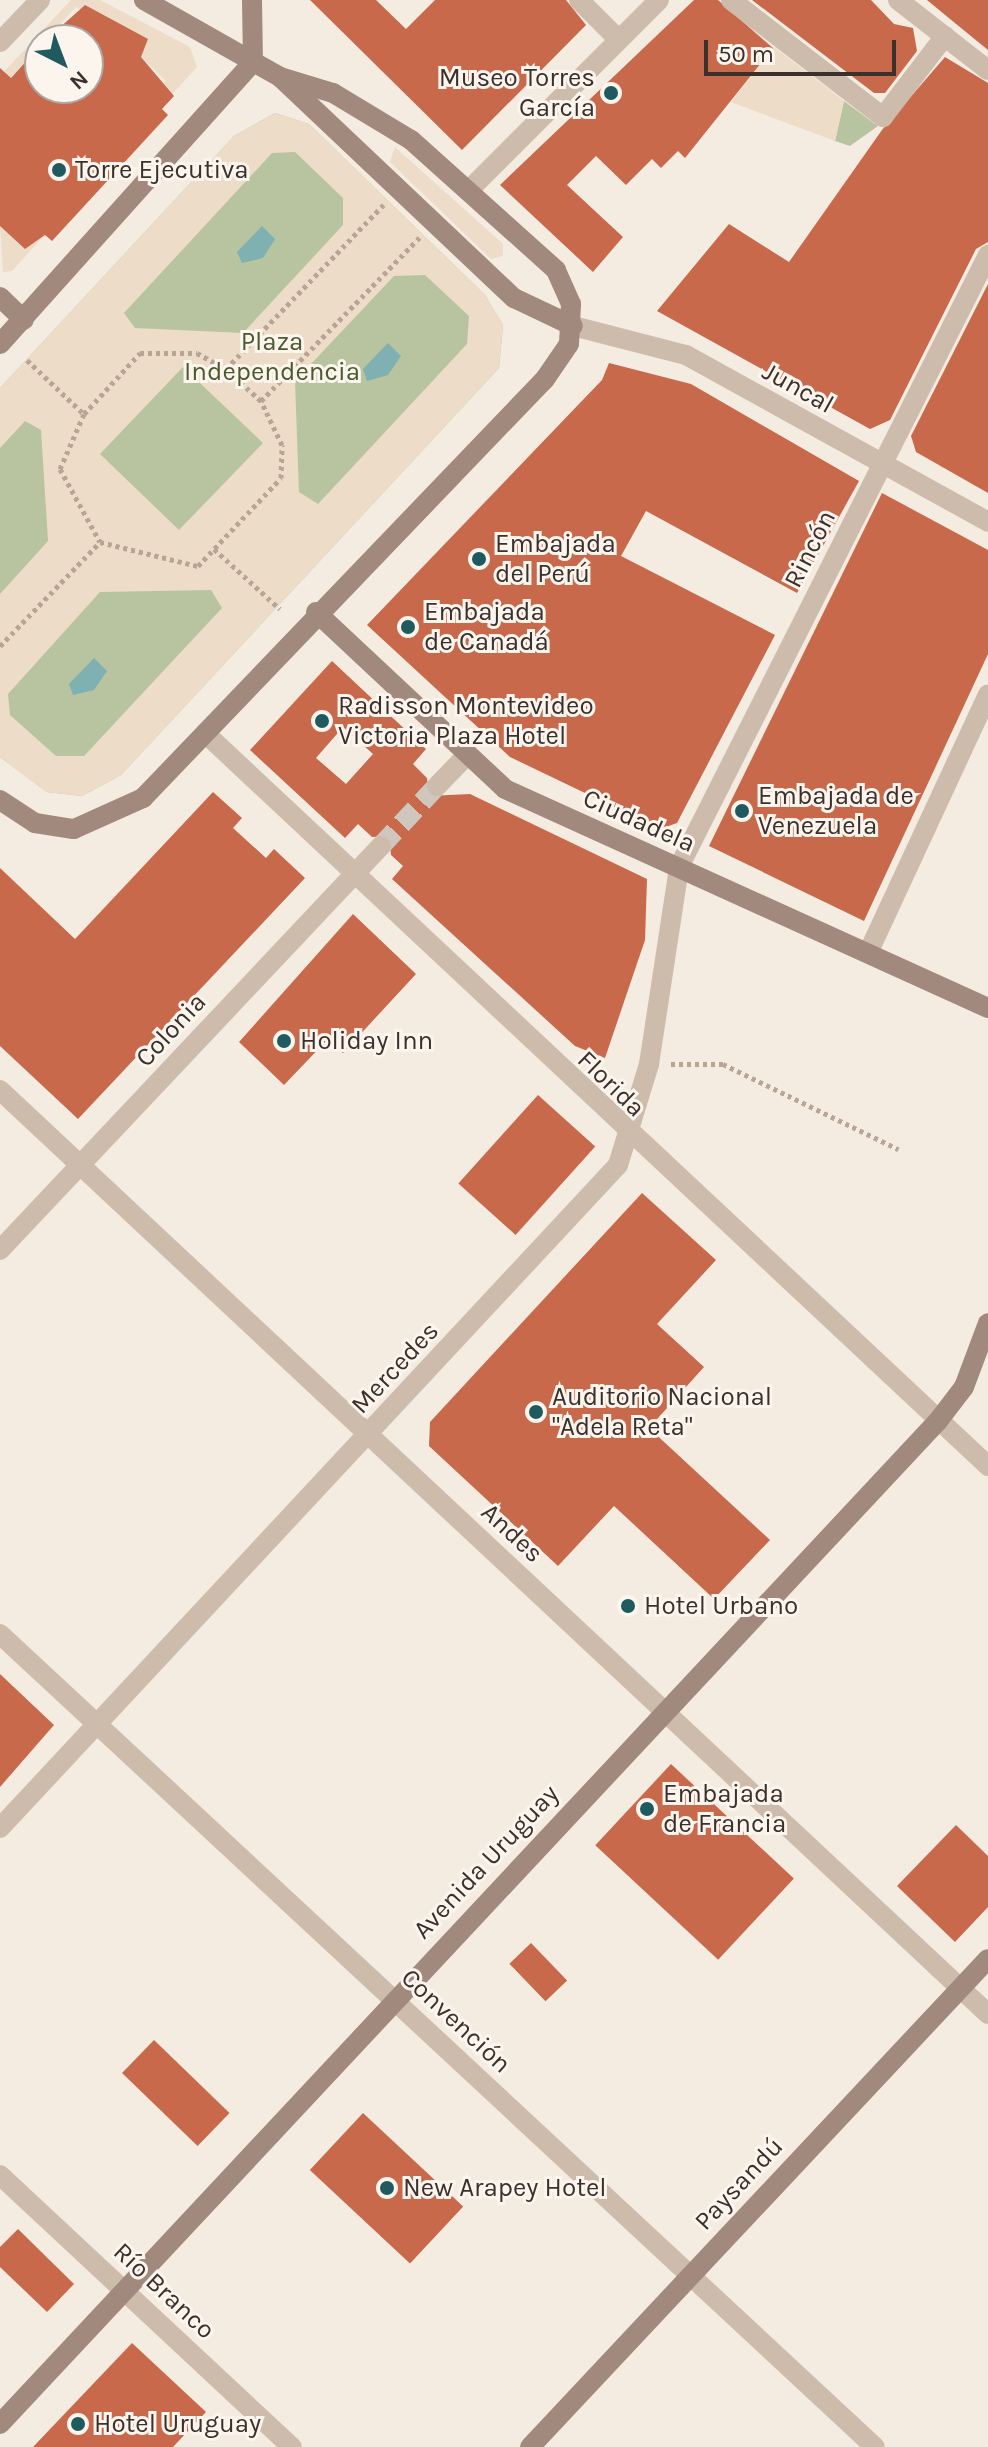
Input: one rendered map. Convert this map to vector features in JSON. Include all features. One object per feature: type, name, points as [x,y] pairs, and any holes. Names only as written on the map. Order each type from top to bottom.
[{"type":"street","points":[[0,42],[40,0]]},
{"type":"street","name":"Juncal","points":[[144,0],[280,77],[333,93],[384,121],[556,270],[573,326]]},
{"type":"street","points":[[0,344],[253,62],[252,0]]},
{"type":"street","points":[[579,0],[618,39]]},
{"type":"street","points":[[468,191],[659,0]]},
{"type":"street","points":[[731,0],[883,117],[945,36]]},
{"type":"street","points":[[898,0],[988,70]]},
{"type":"street","name":"Juncal","points":[[280,77],[514,298],[573,326],[686,355],[988,522]]},
{"type":"street","name":"Rincón","points":[[679,867],[988,255]]},
{"type":"street","points":[[0,297],[24,320]]},
{"type":"street","points":[[0,800],[52,828],[97,825],[143,798],[316,612],[545,379],[560,362],[573,326]]},
{"type":"street","name":"Ciudadela","points":[[316,612],[464,758],[505,789],[988,1008]]},
{"type":"street","points":[[868,953],[988,694]]},
{"type":"street","name":"Florida","points":[[205,733],[632,1140],[988,1466]]},
{"type":"street","points":[[437,786],[464,758]]},
{"type":"street","name":"Colonia","points":[[0,1250],[381,846]]},
{"type":"street","name":"Mercedes","points":[[0,1828],[618,1165],[632,1140],[649,1064],[679,867]]},
{"type":"street","name":"Andes","points":[[0,1090],[988,2014]]},
{"type":"street","name":"Avenida Uruguay","points":[[0,2424],[663,1711],[938,1421],[964,1387],[988,1323]]},
{"type":"street","name":"Convención","points":[[0,1634],[875,2447]]},
{"type":"street","name":"Paysandú","points":[[530,2447],[988,1959]]},
{"type":"street","name":"Río Branco","points":[[0,2175],[292,2447]]},
{"type":"path","points":[[226,369],[388,201]]},
{"type":"path","points":[[261,401],[423,234]]},
{"type":"path","points":[[140,353],[197,353],[226,369],[261,401],[282,445],[281,478],[198,566],[100,542],[60,469],[84,414],[140,353]]},
{"type":"path","points":[[27,360],[84,414]]},
{"type":"path","points":[[0,646],[100,542]]},
{"type":"path","points":[[214,549],[280,609]]},
{"type":"path","points":[[649,1064],[723,1064],[898,1149]]},
{"type":"green space","points":[[844,101],[878,126],[850,146],[835,141]]},
{"type":"green space","name":"Plaza Independencia","points":[[275,113],[309,124],[485,295],[503,325],[499,368],[121,775],[82,796],[47,792],[0,757],[0,388],[234,136]]},
{"type":"shaded area","points":[[71,0],[100,0],[190,47],[197,67],[12,271],[3,272],[0,226],[16,240],[166,81],[141,57],[147,39],[76,7],[60,24],[49,24]]},
{"type":"shaded area","points":[[774,47],[844,101],[835,141],[731,102]]},
{"type":"shaded area","points":[[24,50],[24,63],[0,89],[0,76]]},
{"type":"shaded area","points":[[275,113],[309,124],[485,295],[503,325],[499,368],[121,775],[82,796],[47,792],[0,757],[0,594],[48,541],[41,430],[25,421],[0,448],[0,388],[234,136]],"holes":[[[295,152],[343,198],[343,225],[243,333],[135,328],[124,313],[272,153]],[[425,275],[469,316],[467,344],[318,504],[299,492],[295,381],[394,276]],[[183,367],[263,443],[179,530],[100,454]],[[211,590],[222,608],[84,756],[56,756],[10,715],[8,694],[100,592]]]},
{"type":"shaded area","points":[[395,147],[503,244],[503,256],[491,259],[390,162]]},
{"type":"water","points":[[262,226],[275,239],[263,258],[242,263],[237,252]]},
{"type":"water","points":[[388,343],[401,356],[388,375],[367,381],[363,369]]},
{"type":"water","points":[[94,658],[107,671],[94,690],[73,695],[69,684]]},
{"type":"building","points":[[310,0],[376,0],[406,29],[435,0],[566,0],[586,25],[462,150]]},
{"type":"building","points":[[694,0],[718,0],[773,48],[685,158],[678,151],[661,168],[652,159],[626,185],[596,156],[567,185],[623,237],[593,272],[500,185]]},
{"type":"building","points":[[752,0],[871,0],[894,24],[913,28],[917,51],[885,93],[874,93]]},
{"type":"building","points":[[927,0],[988,0],[988,50],[950,19]]},
{"type":"building","name":"Torre Ejecutiva","points":[[85,5],[148,39],[141,57],[174,96],[162,109],[168,115],[52,241],[45,235],[25,249],[0,226],[0,68],[11,78],[24,64],[24,104],[104,104],[104,24],[64,24]]},
{"type":"building","points":[[945,57],[988,83],[988,242],[976,249],[890,420],[870,429],[657,311],[729,224],[789,262],[882,130]]},
{"type":"building","points":[[988,284],[988,493],[916,452],[911,436]]},
{"type":"building","points":[[609,363],[691,384],[859,481],[797,593],[646,511],[621,556],[775,635],[677,823],[660,829],[510,757],[367,625],[602,380]]},
{"type":"building","points":[[882,493],[988,550],[988,654],[864,921],[709,846]]},
{"type":"building","points":[[332,661],[426,749],[413,764],[427,778],[429,796],[470,794],[647,879],[645,940],[605,1058],[575,1046],[392,879],[403,866],[391,855],[389,836],[372,837],[358,824],[345,838],[250,750]],"holes":[[[343,727],[373,754],[346,784],[316,758]]]},
{"type":"building","points":[[213,792],[242,818],[233,828],[266,858],[274,849],[305,878],[78,1119],[0,1046],[0,868],[75,939]]},
{"type":"building","points":[[353,914],[416,974],[343,1053],[328,1039],[284,1085],[239,1042]]},
{"type":"building","points":[[538,1095],[595,1147],[516,1235],[458,1183]]},
{"type":"building","points":[[642,1193],[716,1260],[657,1324],[704,1367],[649,1428],[770,1540],[714,1599],[614,1506],[558,1566],[429,1446],[430,1422]]},
{"type":"building","points":[[0,1674],[54,1725],[0,1787]]},
{"type":"building","points":[[671,1764],[794,1879],[718,1960],[595,1845]]},
{"type":"building","points":[[956,1825],[988,1856],[988,1907],[955,1942],[897,1886]]},
{"type":"building","points":[[531,1943],[567,1980],[546,2001],[509,1964]]},
{"type":"building","points":[[154,2040],[230,2113],[198,2146],[122,2073]]},
{"type":"building","name":"New Arapey Hotel","points":[[363,2113],[463,2206],[410,2263],[310,2170]]},
{"type":"building","points":[[18,2229],[74,2284],[47,2312],[0,2267],[0,2247]]},
{"type":"building","points":[[132,2343],[206,2412],[173,2447],[33,2447]]},
{"type":"tunnel","points":[[381,846],[437,786]]},
{"type":"place","name":"Museo Torres García","points":[[611,93]]},
{"type":"place","name":"Torre Ejecutiva","points":[[59,170]]},
{"type":"place","name":"Embajada del Perú","points":[[479,559]]},
{"type":"place","name":"Embajada de Canadá","points":[[408,627]]},
{"type":"place","name":"Radisson Montevideo Victoria Plaza Hotel","points":[[322,721]]},
{"type":"place","name":"Embajada de Venezuela","points":[[742,811]]},
{"type":"place","name":"Holiday Inn","points":[[284,1041]]},
{"type":"place","name":"Auditorio Nacional \"Adela Reta\"","points":[[536,1412]]},
{"type":"place","name":"Hotel Urbano","points":[[628,1606]]},
{"type":"place","name":"Embajada de Francia","points":[[647,1809]]},
{"type":"place","name":"New Arapey Hotel","points":[[387,2188]]},
{"type":"place","name":"Hotel Uruguay","points":[[78,2424]]}]
